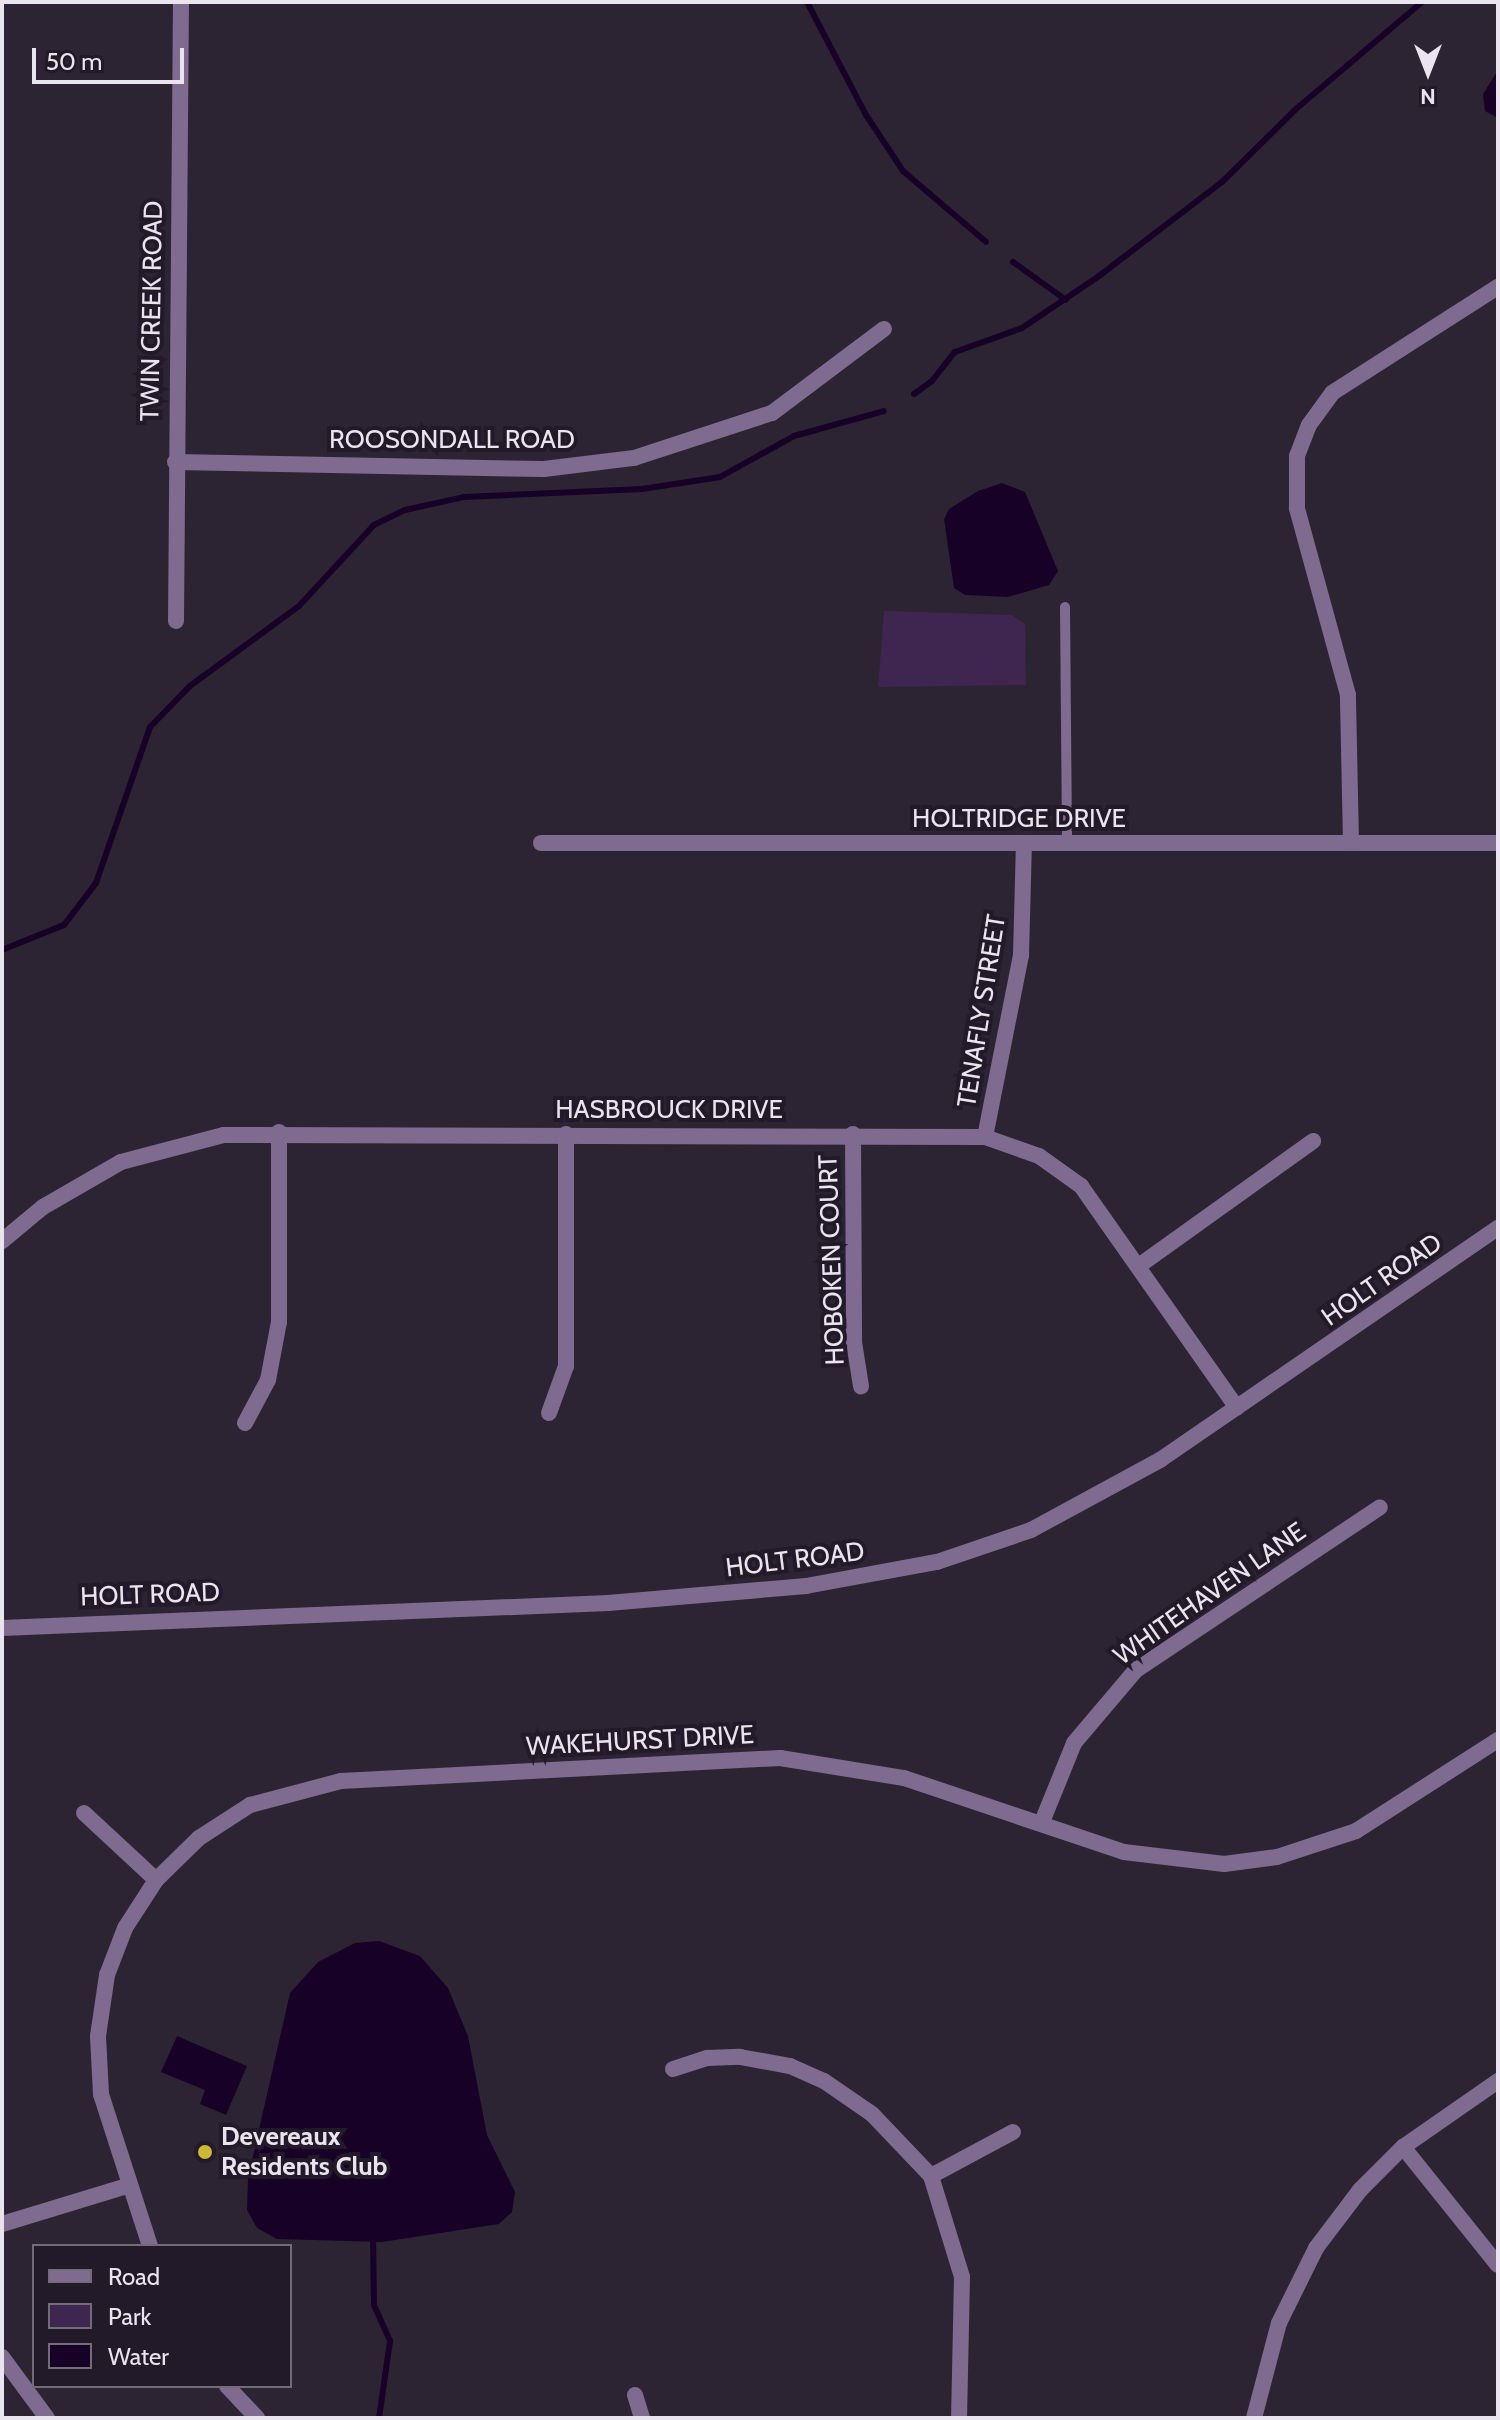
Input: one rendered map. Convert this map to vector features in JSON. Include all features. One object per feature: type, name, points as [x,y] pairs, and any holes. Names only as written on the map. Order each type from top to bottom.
[{"type":"street","name":"TWIN CREEK ROAD","points":[[176,621],[181,2]]},
{"type":"street","points":[[1351,843],[1348,695],[1297,508],[1297,456],[1309,425],[1332,393],[1497,288]]},
{"type":"street","name":"ROOSONDALL ROAD","points":[[175,462],[544,469],[634,458],[772,413],[884,329]]},
{"type":"street","name":"HOLTRIDGE DRIVE","points":[[541,843],[1498,843]]},
{"type":"street","name":"TENAFLY STREET","points":[[985,1137],[1021,956],[1024,843]]},
{"type":"street","points":[[245,1423],[268,1380],[276,1349],[279,1132]]},
{"type":"street","name":"HASBROUCK DRIVE","points":[[2,1241],[43,1207],[121,1162],[192,1140],[279,1132],[985,1137],[1015,1145],[1065,1172],[1101,1210],[1237,1408]]},
{"type":"street","points":[[549,1413],[566,1366],[566,1134]]},
{"type":"street","name":"HOBOKEN COURT","points":[[853,1134],[854,1342],[861,1386]]},
{"type":"street","points":[[1140,1265],[1313,1141]]},
{"type":"street","name":"HOLT ROAD","points":[[2,1628],[608,1603],[880,1574],[937,1562],[1031,1530],[1160,1460],[1498,1228]]},
{"type":"street","name":"WHITEHAVEN LANE","points":[[1042,1822],[1074,1743],[1136,1670],[1380,1507]]},
{"type":"street","name":"WAKEHURST DRIVE","points":[[149,2244],[127,2186],[101,2094],[98,2036],[114,1952],[156,1880],[199,1838],[250,1805],[341,1781],[780,1758],[904,1778],[1161,1860],[1224,1864],[1277,1857],[1356,1831],[1498,1740]]},
{"type":"street","points":[[84,1813],[156,1880]]},
{"type":"street","points":[[673,2069],[707,2058],[740,2057],[790,2066],[824,2081],[872,2114],[931,2176],[962,2277],[959,2418]]},
{"type":"street","points":[[1254,2418],[1279,2323],[1316,2248],[1360,2190],[1403,2147],[1498,2081]]},
{"type":"street","points":[[931,2176],[1013,2132]]},
{"type":"street","points":[[1403,2147],[1498,2265]]},
{"type":"street","points":[[2,2224],[127,2186]]},
{"type":"street","points":[[2,2357],[47,2418]]},
{"type":"street","points":[[229,2388],[257,2418]]},
{"type":"street","points":[[635,2395],[642,2418]]},
{"type":"lane","points":[[1065,607],[1067,843]]},
{"type":"green space","points":[[884,611],[1012,615],[1025,624],[1026,685],[878,687]]},
{"type":"water","points":[[1498,70],[1498,118],[1485,111],[1483,94]]},
{"type":"water","points":[[1002,483],[1025,492],[1058,571],[1049,585],[1008,597],[965,595],[954,588],[944,519],[949,509],[978,491]]},
{"type":"water","points":[[379,1941],[420,1956],[448,1988],[468,2036],[487,2135],[515,2192],[512,2212],[499,2224],[382,2242],[277,2239],[257,2228],[247,2210],[248,2178],[290,1993],[318,1962],[355,1943]]},
{"type":"water","points":[[177,2036],[247,2066],[226,2115],[200,2104],[205,2090],[161,2072]]},
{"type":"waterway","points":[[807,2],[866,115],[903,171],[986,242]]},
{"type":"waterway","points":[[914,394],[932,381],[955,352],[1022,328],[1099,276],[1222,182],[1296,109],[1422,2]]},
{"type":"waterway","points":[[1013,262],[1066,300]]},
{"type":"waterway","points":[[2,950],[64,925],[96,883],[150,727],[190,686],[299,606],[374,525],[405,510],[464,497],[642,489],[720,477],[794,436],[884,411]]},
{"type":"waterway","points":[[373,2234],[374,2305],[390,2341],[379,2418]]},
{"type":"place","name":"Devereaux Residents Club","points":[[205,2152]]}]
